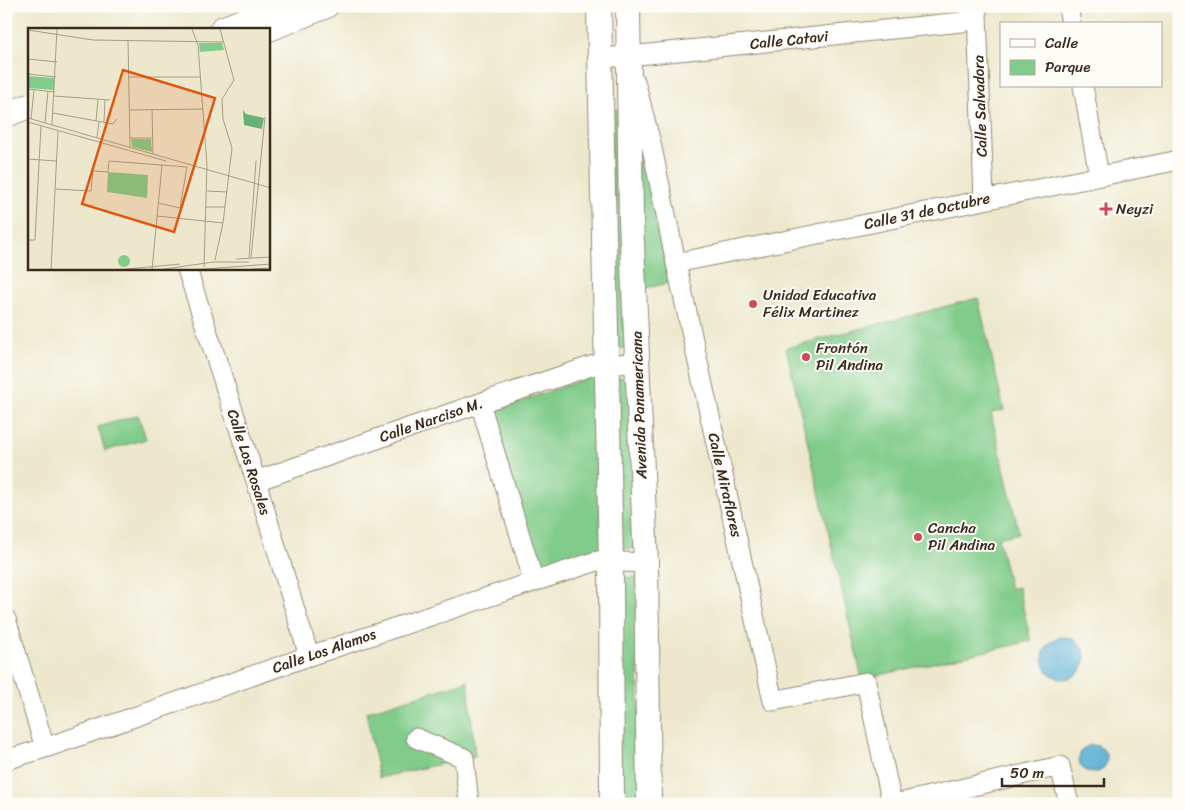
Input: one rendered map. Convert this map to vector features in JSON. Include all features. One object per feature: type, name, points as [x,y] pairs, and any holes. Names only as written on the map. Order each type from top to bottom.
[{"type":"main road","points":[[225,28],[280,6]]},
{"type":"main road","points":[[270,29],[326,6]]},
{"type":"main road","name":"Avenida Panamericana","points":[[599,6],[611,562],[612,804]]},
{"type":"main road","name":"Avenida Panamericana","points":[[628,6],[631,220],[646,563],[649,804]]},
{"type":"main road","points":[[6,115],[28,106]]},
{"type":"main road","points":[[6,132],[28,124]]},
{"type":"street","points":[[1068,6],[1071,22]]},
{"type":"street","name":"Calle Catavi","points":[[600,58],[962,22],[977,14]]},
{"type":"street","name":"Calle Salvadora","points":[[977,14],[984,199]]},
{"type":"street","name":"Calle Miraflores","points":[[629,56],[650,143],[773,701],[866,682],[894,804],[1060,766],[1069,804]]},
{"type":"street","points":[[1082,88],[1099,176]]},
{"type":"street","name":"Calle 31 de Octubre","points":[[676,263],[1179,160]]},
{"type":"street","name":"Calle Los Rosales","points":[[187,270],[256,481],[309,656]]},
{"type":"street","name":"Calle Narciso M.","points":[[256,481],[594,365],[638,363]]},
{"type":"street","points":[[480,403],[534,582]]},
{"type":"street","name":"Calle Los Alamos","points":[[6,760],[309,656],[597,561],[646,563]]},
{"type":"street","points":[[6,619],[45,748]]},
{"type":"street","points":[[416,738],[464,758],[469,804]]},
{"type":"green space","points":[[609,109],[620,110],[629,348],[617,348]]},
{"type":"green space","points":[[645,152],[674,282],[641,289],[635,153]]},
{"type":"green space","points":[[978,298],[1004,410],[991,413],[1019,533],[998,538],[1010,589],[1018,587],[1031,641],[862,679],[786,348]]},
{"type":"green space","points":[[596,375],[601,551],[538,572],[490,412]]},
{"type":"green space","points":[[633,377],[636,548],[619,549],[616,378]]},
{"type":"green space","points":[[138,415],[146,439],[105,451],[98,427]]},
{"type":"green space","points":[[636,577],[641,804],[621,804],[617,578]]},
{"type":"green space","points":[[468,681],[475,756],[379,778],[366,712]]},
{"type":"water","points":[[1064,637],[1079,643],[1085,658],[1079,673],[1064,679],[1049,673],[1043,658],[1049,643]]},
{"type":"water","points":[[1093,745],[1103,749],[1107,759],[1103,769],[1093,773],[1083,769],[1079,759],[1083,749]]},
{"type":"place","name":"Neyzi","points":[[1106,209]]},
{"type":"place","name":"Unidad Educativa Félix Martinez","points":[[753,304]]},
{"type":"place","name":"Frontón Pil Andina","points":[[806,357]]},
{"type":"place","name":"Cancha Pil Andina","points":[[918,537]]}]
